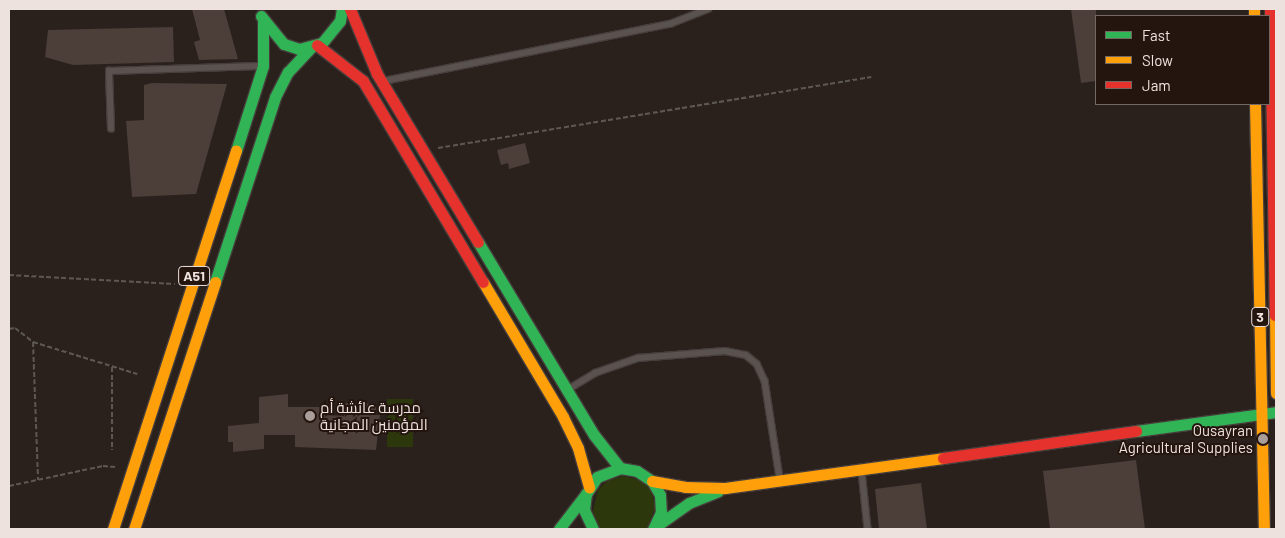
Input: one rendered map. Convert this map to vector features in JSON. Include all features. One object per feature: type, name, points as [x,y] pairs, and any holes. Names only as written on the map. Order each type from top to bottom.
[{"type":"main road","name":"A51","points":[[113,529],[263,66],[263,22],[259,9]]},
{"type":"main road","name":"A51","points":[[134,529],[275,97],[288,72],[314,46],[332,34],[340,21],[342,9]]},
{"type":"main road","points":[[350,9],[382,82],[594,435],[620,468]]},
{"type":"main road","name":"3","points":[[1270,9],[1274,99],[1276,393]]},
{"type":"main road","name":"A51","points":[[263,22],[284,44],[299,49],[314,46]]},
{"type":"main road","points":[[314,46],[363,81],[563,417],[578,448],[588,491],[584,510],[593,529]]},
{"type":"main road","name":"3","points":[[1255,105],[1264,529]]},
{"type":"main road","points":[[1259,302],[1274,302]]},
{"type":"main road","points":[[559,529],[597,477],[620,468],[637,471],[652,481],[685,487],[725,488],[1276,412]]},
{"type":"main road","points":[[652,481],[660,495],[661,512],[654,529]]},
{"type":"main road","points":[[654,529],[690,503],[725,488]]},
{"type":"main road","points":[[1264,513],[1276,513]]},
{"type":"lane","points":[[382,82],[670,24],[708,9]]},
{"type":"lane","points":[[111,129],[109,71],[263,66]]},
{"type":"lane","points":[[567,390],[595,373],[638,358],[725,351],[746,355],[757,364],[765,381],[780,480]]},
{"type":"lane","points":[[861,469],[868,529]]},
{"type":"path","points":[[423,150],[871,77]]},
{"type":"path","points":[[9,276],[175,284],[190,289]]},
{"type":"path","points":[[9,329],[15,328],[33,342],[137,374]]},
{"type":"path","points":[[33,342],[38,480]]},
{"type":"path","points":[[112,366],[112,450]]},
{"type":"path","points":[[9,486],[103,466],[133,468]]},
{"type":"green space","points":[[387,399],[413,399],[413,447],[387,447]]},
{"type":"green space","points":[[623,476],[639,480],[650,489],[656,506],[647,529],[601,529],[596,522],[593,510],[598,490],[607,481]]},
{"type":"building","points":[[192,9],[224,9],[238,59],[199,60],[194,42],[200,40]]},
{"type":"building","points":[[1071,9],[1096,9],[1095,81],[1081,83]]},
{"type":"building","points":[[173,27],[174,62],[73,65],[45,57],[48,30]]},
{"type":"building","points":[[152,83],[227,84],[196,194],[132,197],[126,121],[144,120],[144,85]]},
{"type":"building","points":[[525,143],[530,163],[509,169],[508,163],[501,165],[497,150]]},
{"type":"building","points":[[288,394],[288,407],[324,407],[324,415],[344,416],[344,403],[376,404],[376,415],[380,415],[376,450],[295,447],[295,435],[264,435],[264,449],[233,452],[233,442],[228,442],[228,426],[259,423],[259,397]]},
{"type":"building","points":[[1136,460],[1145,529],[1050,529],[1043,471]]},
{"type":"building","points":[[921,483],[927,529],[879,529],[875,489]]},
{"type":"traffic: fast","points":[[261,16],[284,44],[299,49],[322,43],[340,21],[342,9]]},
{"type":"traffic: fast","points":[[236,151],[263,66],[263,22]]},
{"type":"traffic: fast","points":[[215,282],[275,97],[288,72],[311,47]]},
{"type":"traffic: fast","points":[[478,242],[594,435],[620,468]]},
{"type":"traffic: fast","points":[[1136,431],[1276,412]]},
{"type":"traffic: fast","points":[[593,529],[584,510],[586,494],[597,477],[620,468],[637,471],[652,481],[660,495],[661,512],[653,529]]},
{"type":"traffic: fast","points":[[655,527],[689,503],[718,491]]},
{"type":"traffic: fast","points":[[559,529],[586,494]]},
{"type":"traffic: slow","points":[[1254,9],[1254,15]]},
{"type":"traffic: slow","points":[[1255,105],[1264,529]]},
{"type":"traffic: slow","points":[[113,529],[236,151]]},
{"type":"traffic: slow","points":[[134,529],[215,282]]},
{"type":"traffic: slow","points":[[483,282],[563,417],[578,448],[589,487]]},
{"type":"traffic: slow","points":[[1275,315],[1276,393]]},
{"type":"traffic: slow","points":[[652,481],[685,487],[725,488],[943,458]]},
{"type":"traffic: jam","points":[[350,9],[377,74],[478,242]]},
{"type":"traffic: jam","points":[[1270,9],[1275,315]]},
{"type":"traffic: jam","points":[[317,45],[363,81],[483,282]]},
{"type":"traffic: jam","points":[[943,458],[1136,431]]},
{"type":"place","name":"مدرسة عائشة أم المؤمنين المجانية","points":[[310,416]]},
{"type":"place","name":"Ousayran Agricultural Supplies","points":[[1263,439]]}]
